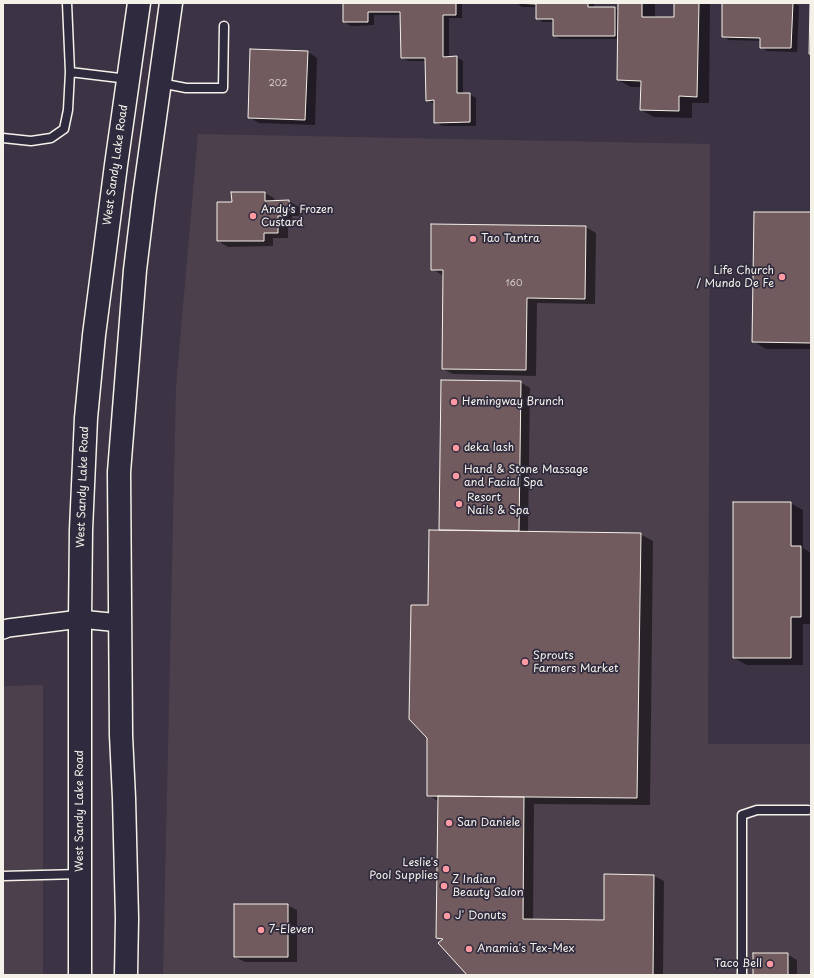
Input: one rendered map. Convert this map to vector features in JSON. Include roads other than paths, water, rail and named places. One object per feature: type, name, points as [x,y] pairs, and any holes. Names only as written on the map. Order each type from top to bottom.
[{"type":"main road","name":"West Sandy Lake Road","points":[[80,975],[80,619],[81,530],[86,418],[94,335],[139,3]]},
{"type":"main road","points":[[126,975],[127,918],[121,735],[119,472],[135,270],[171,3]]},
{"type":"main road","points":[[128,79],[160,83]]},
{"type":"street","points":[[3,630],[8,628],[80,619],[120,623]]},
{"type":"lane","points":[[3,138],[31,141],[51,138],[64,129],[68,110],[70,72],[67,3]]},
{"type":"lane","points":[[160,83],[186,88],[223,88],[224,26]]},
{"type":"lane","points":[[70,72],[128,79]]},
{"type":"lane","points":[[742,975],[742,815],[757,810],[808,810]]},
{"type":"lane","points":[[3,876],[80,874]]},
{"type":"place","name":"Andy's Frozen Custard","points":[[253,216]]},
{"type":"place","name":"Tao Tantra","points":[[473,239]]},
{"type":"place","name":"Life Church / Mundo De Fe","points":[[782,277]]},
{"type":"place","name":"Hemingway Brunch","points":[[454,402]]},
{"type":"place","name":"deka lash","points":[[456,448]]},
{"type":"place","name":"Hand & Stone Massage and Facial Spa","points":[[456,476]]},
{"type":"place","name":"Resort Nails & Spa","points":[[459,504]]},
{"type":"place","name":"Sprouts Farmers Market","points":[[525,662]]},
{"type":"place","name":"San Daniele","points":[[449,823]]},
{"type":"place","name":"Leslie's Pool Supplies","points":[[446,869]]},
{"type":"place","name":"Z Indian Beauty Salon","points":[[444,886]]},
{"type":"place","name":"J' Donuts","points":[[447,916]]},
{"type":"place","name":"7-Eleven","points":[[261,930]]},
{"type":"place","name":"Anamia's Tex-Mex","points":[[469,949]]},
{"type":"place","name":"Taco Bell","points":[[770,964]]}]
